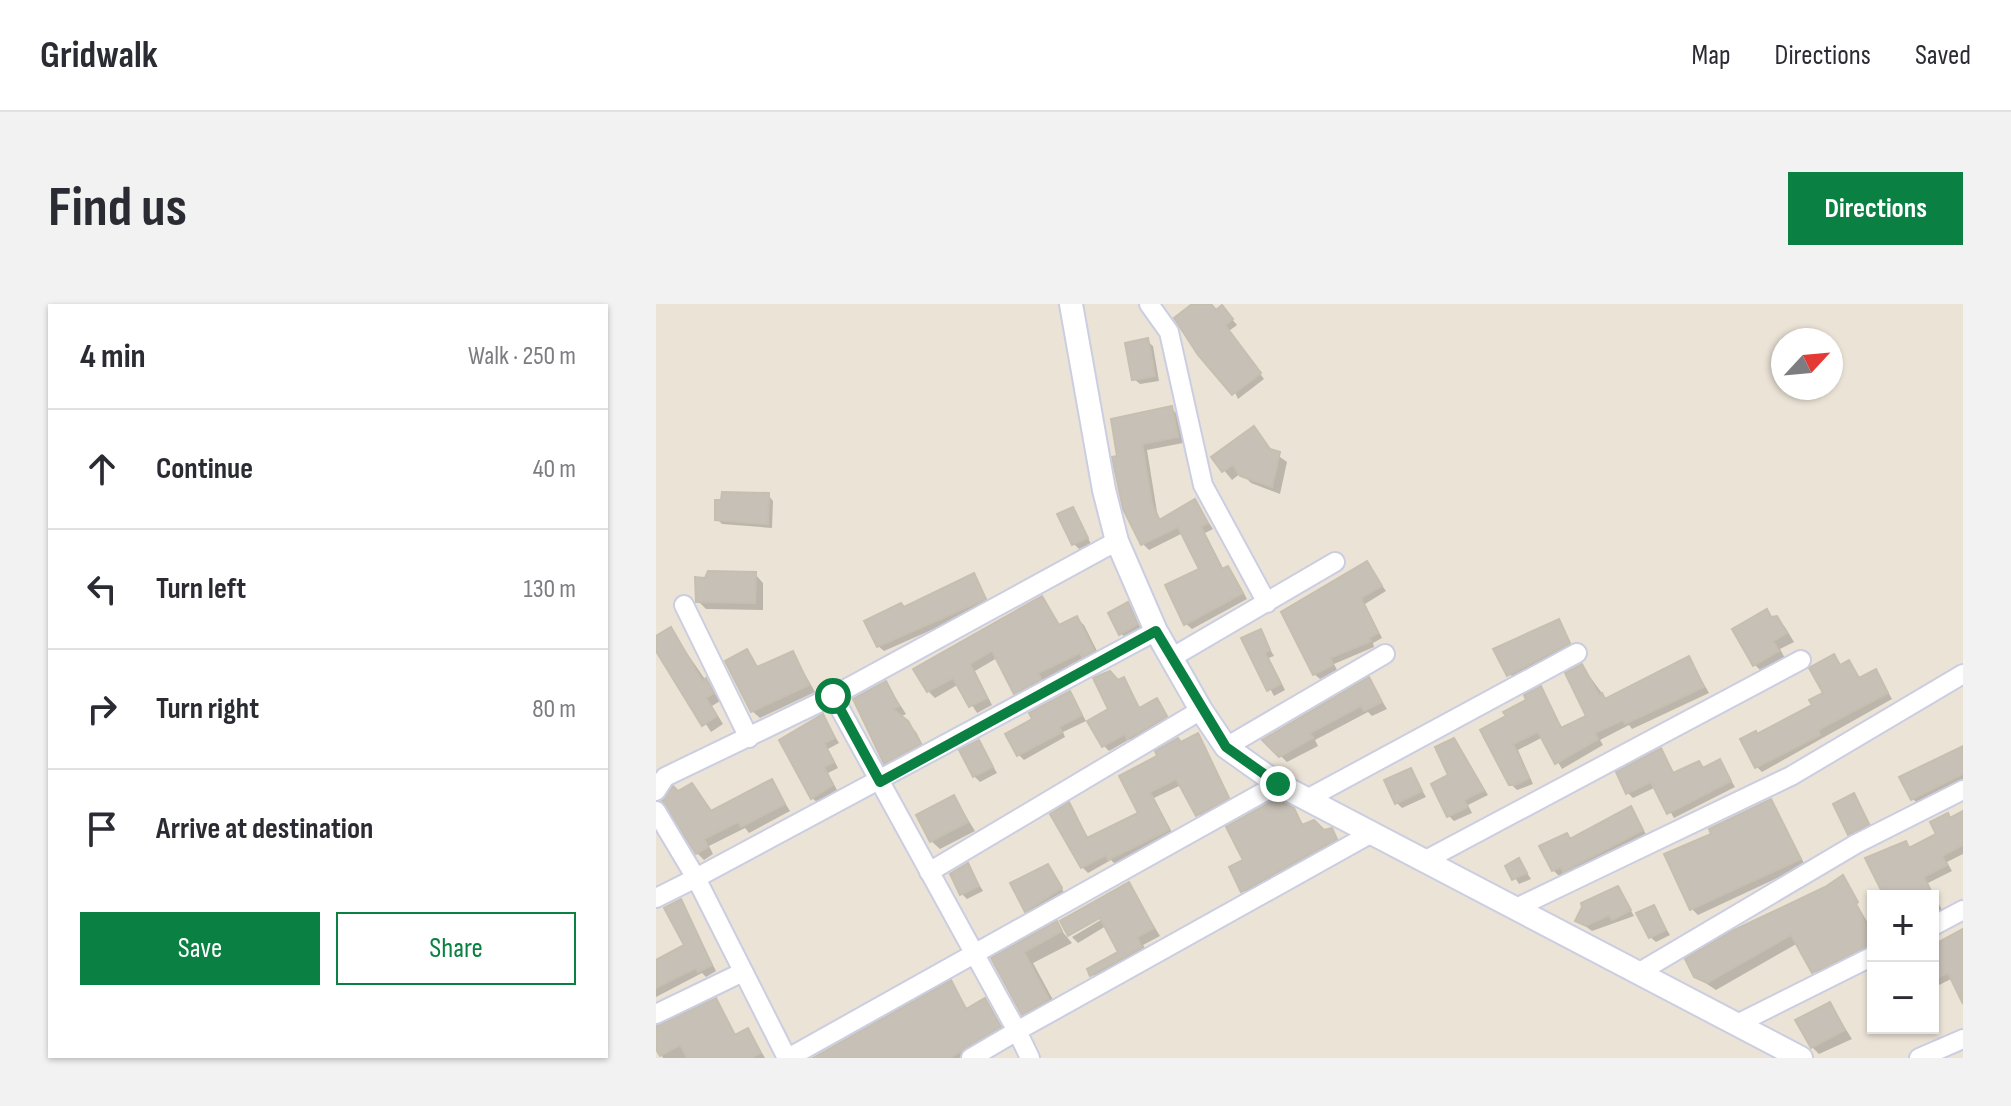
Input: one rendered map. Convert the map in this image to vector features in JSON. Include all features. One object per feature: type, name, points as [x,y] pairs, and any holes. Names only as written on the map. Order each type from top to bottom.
[{"type":"street","points":[[1071,304],[1104,490],[1117,541],[1156,631],[1226,747],[1278,784],[1801,1058]]},
{"type":"street","points":[[1149,304],[1169,332],[1203,485],[1267,603]]},
{"type":"street","points":[[656,791],[665,777],[833,696],[1117,541]]},
{"type":"street","points":[[1171,658],[1335,562]]},
{"type":"street","points":[[684,605],[749,738]]},
{"type":"street","points":[[656,898],[880,782],[1156,631]]},
{"type":"street","points":[[1307,799],[1577,653]]},
{"type":"street","points":[[1226,747],[1385,654]]},
{"type":"street","points":[[1424,861],[1801,660]]},
{"type":"street","points":[[1516,908],[1791,776],[1963,674]]},
{"type":"street","points":[[833,696],[1030,1058]]},
{"type":"street","points":[[929,872],[1201,710]]},
{"type":"street","points":[[656,811],[696,878],[788,1058],[1278,784]]},
{"type":"street","points":[[1638,973],[1856,844],[1963,790]]},
{"type":"street","points":[[971,1058],[1372,833]]},
{"type":"street","points":[[1939,923],[1963,910]]},
{"type":"street","points":[[1737,1024],[1867,959]]},
{"type":"street","points":[[656,1014],[743,972]]},
{"type":"street","points":[[1919,1058],[1963,1039]]},
{"type":"building","points":[[1192,304],[1211,304],[1216,310],[1222,305],[1233,319],[1225,325],[1261,373],[1232,395],[1198,355],[1174,318]]},
{"type":"building","points":[[1148,338],[1155,376],[1132,380],[1125,343]]},
{"type":"building","points":[[1172,406],[1178,437],[1142,444],[1152,504],[1159,520],[1195,499],[1208,523],[1201,527],[1222,569],[1228,566],[1243,593],[1184,625],[1165,585],[1199,569],[1178,527],[1141,545],[1123,509],[1112,457],[1117,456],[1111,419]]},
{"type":"building","points":[[1254,426],[1270,449],[1280,452],[1272,487],[1240,476],[1233,465],[1222,472],[1211,457]]},
{"type":"building","points":[[722,492],[769,493],[768,524],[715,520],[715,500],[721,500]]},
{"type":"building","points":[[1073,507],[1088,538],[1072,545],[1057,514]]},
{"type":"building","points":[[1367,561],[1382,586],[1361,598],[1378,633],[1369,638],[1371,641],[1330,658],[1333,665],[1313,675],[1281,612]]},
{"type":"building","points":[[708,571],[756,572],[755,603],[696,602],[695,577],[705,578]]},
{"type":"building","points":[[974,573],[986,599],[877,647],[864,621],[901,603],[904,607]]},
{"type":"building","points":[[1042,596],[1059,625],[1077,616],[1094,650],[1082,657],[1080,653],[1038,673],[1041,679],[1014,694],[992,651],[970,664],[987,698],[969,707],[953,678],[927,692],[913,669]]},
{"type":"building","points":[[1128,602],[1138,624],[1119,635],[1108,613]]},
{"type":"building","points":[[1767,609],[1771,617],[1777,616],[1787,633],[1773,641],[1779,651],[1753,666],[1732,629]]},
{"type":"building","points":[[1559,619],[1570,643],[1507,676],[1493,649]]},
{"type":"building","points":[[671,627],[702,681],[706,678],[714,693],[706,698],[717,716],[702,726],[656,651],[656,636]]},
{"type":"building","points":[[1261,629],[1270,650],[1265,653],[1281,684],[1267,691],[1241,638]]},
{"type":"building","points":[[747,649],[757,667],[793,651],[809,685],[751,712],[725,661]]},
{"type":"building","points":[[1834,654],[1840,665],[1849,660],[1859,678],[1876,669],[1888,693],[1818,730],[1820,735],[1755,768],[1740,739],[1756,731],[1757,734],[1812,705],[1809,700],[1823,693],[1809,668]]},
{"type":"building","points":[[1689,656],[1704,687],[1625,724],[1623,720],[1595,733],[1598,739],[1555,764],[1538,732],[1513,744],[1529,778],[1515,785],[1509,785],[1480,730],[1506,716],[1503,712],[1526,700],[1524,695],[1541,686],[1561,728],[1586,716],[1565,673],[1582,664],[1599,695],[1602,693],[1605,699]]},
{"type":"building","points":[[1110,671],[1118,680],[1124,677],[1139,708],[1157,698],[1167,716],[1127,739],[1125,734],[1102,747],[1087,721],[1108,709],[1093,678]]},
{"type":"building","points":[[1369,677],[1382,702],[1364,711],[1361,706],[1310,733],[1313,738],[1279,757],[1262,740]]},
{"type":"building","points":[[886,681],[899,706],[893,709],[908,721],[921,744],[884,764],[853,699]]},
{"type":"building","points":[[1070,691],[1082,715],[1059,727],[1062,732],[1017,756],[1005,734],[1032,719],[1029,713]]},
{"type":"building","points":[[823,714],[835,738],[824,743],[834,762],[824,767],[833,785],[811,799],[779,740]]},
{"type":"building","points":[[1198,733],[1229,798],[1196,816],[1176,779],[1150,792],[1169,830],[1108,860],[1106,855],[1081,868],[1050,814],[1069,802],[1087,838],[1138,813],[1119,776],[1157,756],[1155,751],[1178,738],[1181,742]]},
{"type":"building","points":[[1454,738],[1484,790],[1464,800],[1468,807],[1447,817],[1431,784],[1448,775],[1435,747]]},
{"type":"building","points":[[979,740],[993,767],[973,777],[959,750]]},
{"type":"building","points":[[1963,746],[1963,774],[1911,800],[1899,777]]},
{"type":"building","points":[[1661,748],[1673,773],[1699,761],[1703,768],[1720,759],[1731,781],[1667,814],[1651,782],[1626,794],[1616,772]]},
{"type":"building","points":[[1411,768],[1422,791],[1395,804],[1384,780]]},
{"type":"building","points":[[772,779],[785,804],[741,827],[738,822],[704,839],[708,847],[696,854],[662,801],[673,786],[678,791],[692,783],[711,811]]},
{"type":"building","points":[[1854,793],[1869,824],[1848,835],[1833,804]]},
{"type":"building","points":[[954,795],[968,822],[930,842],[916,815]]},
{"type":"building","points":[[1276,799],[1294,808],[1302,825],[1314,820],[1324,830],[1332,828],[1337,839],[1241,892],[1229,867],[1243,860],[1226,827]]},
{"type":"building","points":[[1771,799],[1801,859],[1690,910],[1664,854],[1711,834],[1709,829]]},
{"type":"building","points":[[1631,806],[1643,830],[1563,872],[1561,867],[1552,871],[1539,846],[1567,833],[1570,839]]},
{"type":"building","points":[[1963,811],[1963,845],[1942,856],[1947,865],[1924,877],[1930,890],[1881,890],[1865,858],[1906,841],[1909,848],[1936,834],[1930,822],[1948,813],[1950,818]]},
{"type":"building","points":[[1519,858],[1527,873],[1512,880],[1505,866]]},
{"type":"building","points":[[968,863],[979,886],[960,895],[950,874]]},
{"type":"building","points":[[1048,864],[1062,888],[1025,912],[1010,883]]},
{"type":"building","points":[[1843,875],[1867,925],[1867,947],[1812,973],[1791,935],[1707,983],[1694,977],[1685,959],[1730,932],[1825,887]]},
{"type":"building","points":[[1129,882],[1154,928],[1137,937],[1142,947],[1090,976],[1087,969],[1118,952],[1100,918],[1068,936],[1060,921]]},
{"type":"building","points":[[1618,886],[1631,910],[1612,920],[1609,915],[1586,926],[1575,921],[1581,903]]},
{"type":"building","points":[[681,899],[712,965],[698,972],[696,968],[656,988],[656,960],[684,945],[664,908]]},
{"type":"building","points":[[1654,905],[1666,930],[1649,938],[1636,913]]},
{"type":"building","points":[[1057,921],[1062,931],[1024,952],[1049,999],[1022,1015],[991,958]]},
{"type":"building","points":[[1963,929],[1963,1004],[1948,973],[1939,977],[1939,942]]},
{"type":"building","points":[[951,980],[966,1009],[985,998],[1001,1027],[950,1058],[813,1058]]},
{"type":"building","points":[[716,998],[735,1035],[748,1028],[761,1053],[750,1058],[687,1058],[680,1045],[660,1056],[656,1049],[656,1026]]},
{"type":"building","points":[[1830,1002],[1845,1030],[1811,1048],[1795,1020]]},
{"type":"route","points":[[833,696],[880,782],[1156,631],[1226,747],[1247,765],[1278,784]]}]
